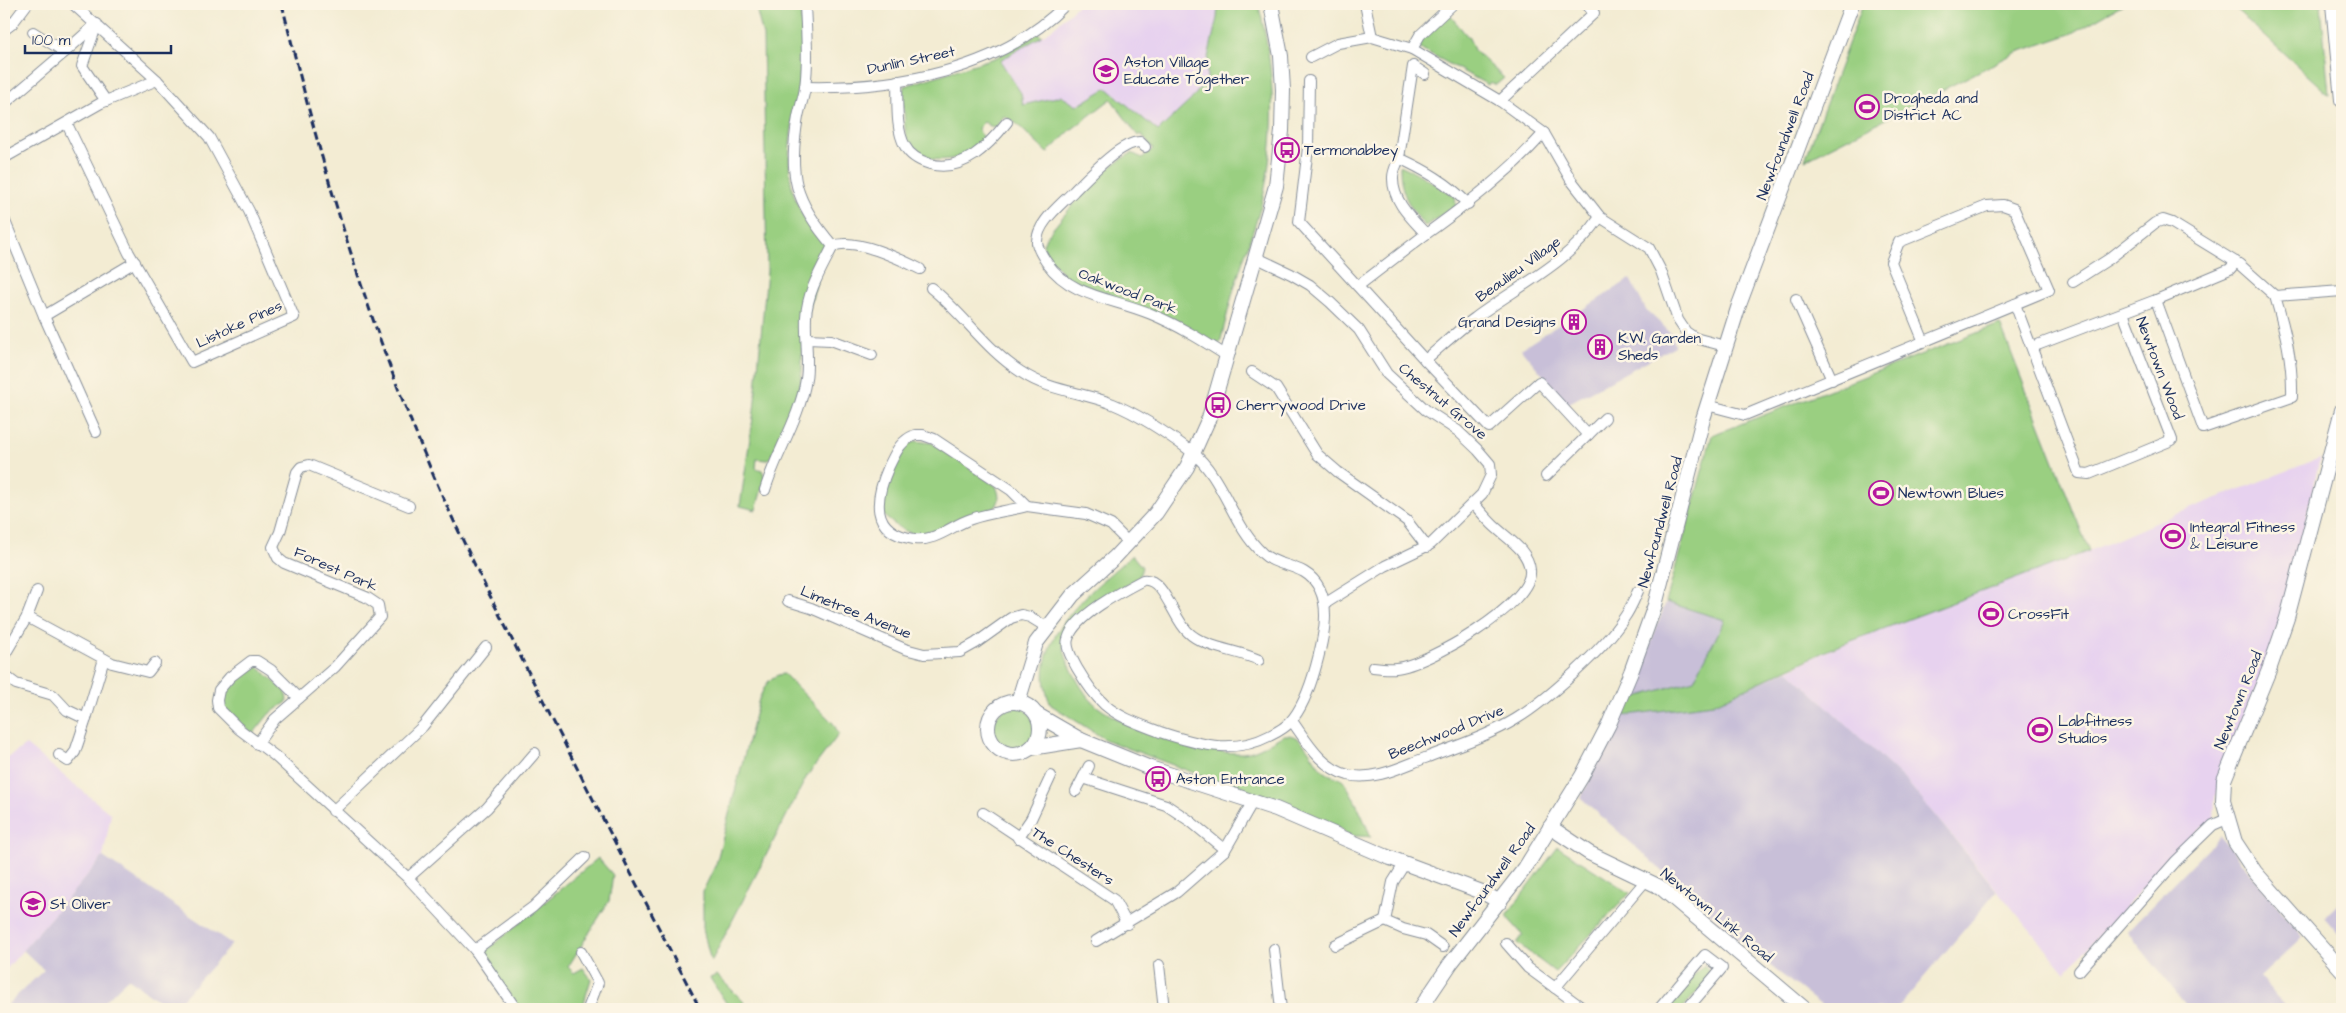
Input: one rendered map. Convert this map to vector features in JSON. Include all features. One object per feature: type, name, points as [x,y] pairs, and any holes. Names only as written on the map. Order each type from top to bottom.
[{"type":"street","points":[[4,30],[12,24],[27,4]]},
{"type":"street","name":"Listoke Pines","points":[[67,124],[135,262],[192,362],[294,317],[249,211],[209,137],[157,80],[73,4]]},
{"type":"street","points":[[805,4],[805,87],[795,137],[794,170],[803,204],[833,246]]},
{"type":"street","name":"Dunlin Street","points":[[805,87],[859,86],[934,74],[987,56],[1028,35],[1054,17],[1066,4]]},
{"type":"street","points":[[1018,702],[1036,643],[1073,595],[1129,543],[1156,513],[1187,467],[1209,418],[1276,186],[1282,132],[1281,56],[1271,4]]},
{"type":"street","points":[[1365,4],[1372,37]]},
{"type":"street","points":[[1412,49],[1420,35],[1453,4]]},
{"type":"street","points":[[1500,101],[1594,13],[1586,4]]},
{"type":"street","name":"Newfoundwell Road","points":[[1420,1009],[1451,963],[1500,902],[1550,827],[1582,776],[1609,724],[1631,672],[1655,605],[1707,405],[1725,346],[1852,4]]},
{"type":"street","points":[[2333,4],[2342,100]]},
{"type":"street","points":[[4,104],[97,24]]},
{"type":"street","points":[[97,24],[82,66],[106,101]]},
{"type":"street","points":[[33,32],[65,52]]},
{"type":"street","points":[[1311,56],[1338,44],[1372,37],[1412,49],[1500,101],[1544,133],[1571,180],[1600,217],[1649,248],[1662,270],[1678,320],[1686,332],[1695,338],[1725,346]]},
{"type":"street","points":[[1425,74],[1413,66],[1399,158],[1393,177],[1397,197],[1406,213],[1426,234]]},
{"type":"street","points":[[4,158],[106,101],[157,80]]},
{"type":"street","points":[[897,81],[902,138],[912,155],[922,161],[934,165],[962,162],[975,155],[994,140],[1007,122]]},
{"type":"street","points":[[1309,81],[1308,148],[1299,222],[1489,427],[1539,382],[1588,435]]},
{"type":"street","points":[[1358,286],[1468,204],[1498,179],[1544,133]]},
{"type":"street","name":"Oakwood Park","points":[[1145,147],[1140,142],[1134,142],[1124,147],[1078,188],[1056,210],[1040,231],[1037,241],[1039,251],[1059,276],[1070,285],[1083,292],[1157,317],[1189,331],[1227,356]]},
{"type":"street","points":[[1399,158],[1439,179],[1456,191],[1468,204]]},
{"type":"street","points":[[1707,405],[1745,416],[1924,342],[2049,290],[2014,209],[2003,205],[1987,206],[1898,242],[1891,262],[1924,342]]},
{"type":"street","name":"Beaulieu Village","points":[[1425,360],[1475,318],[1525,286],[1571,251],[1600,217]]},
{"type":"street","points":[[4,219],[44,316],[96,432]]},
{"type":"street","points":[[2073,282],[2109,259],[2155,223],[2164,220],[2172,223],[2236,262],[2275,296],[2290,348],[2292,397],[2203,428],[2156,300]]},
{"type":"street","points":[[765,490],[772,465],[800,402],[806,378],[806,316],[810,297],[833,246],[842,243],[868,248],[898,258],[920,269]]},
{"type":"street","name":"Chestnut Grove","points":[[1255,257],[1298,278],[1330,302],[1359,330],[1394,382],[1426,410],[1458,432],[1490,464],[1492,475],[1482,494],[1474,504],[1426,546],[1385,566],[1326,603]]},
{"type":"street","points":[[44,316],[135,262]]},
{"type":"street","name":"Newtown Wood","points":[[2032,347],[2156,300],[2230,269],[2236,262]]},
{"type":"street","points":[[931,288],[998,354],[1021,372],[1060,390],[1096,399],[1123,409],[1194,454],[1216,481],[1239,524],[1258,549],[1276,562],[1305,573],[1313,580],[1326,603],[1316,668],[1307,690],[1292,721],[1282,730],[1264,739],[1239,747],[1207,746],[1144,726],[1105,705],[1078,670],[1066,643],[1074,627],[1085,616],[1134,585],[1148,579],[1160,588],[1181,625],[1195,638],[1259,660]]},
{"type":"street","points":[[2275,296],[2342,291]]},
{"type":"street","points":[[1796,300],[1832,380]]},
{"type":"street","name":"Newtown Wood","points":[[2015,304],[2078,473],[2089,474],[2172,440],[2123,313]]},
{"type":"street","points":[[807,339],[831,340],[872,355]]},
{"type":"street","points":[[1252,372],[1276,388],[1316,454],[1407,521],[1426,546]]},
{"type":"street","name":"Newtown Road","points":[[2342,410],[2287,618],[2269,670],[2224,780],[2223,800],[2235,842],[2255,872],[2342,970]]},
{"type":"street","points":[[1546,476],[1605,418]]},
{"type":"street","points":[[1027,506],[1011,490],[934,439],[922,435],[907,438],[899,446],[880,486],[877,501],[882,521],[891,530],[903,536],[916,539],[934,537],[970,519],[1027,506],[1086,514],[1111,525],[1129,543]]},
{"type":"street","name":"Forest Park","points":[[257,744],[275,719],[335,667],[376,623],[380,612],[378,605],[366,597],[284,563],[278,558],[273,547],[280,532],[297,472],[301,467],[309,465],[409,506]]},
{"type":"street","points":[[1373,667],[1397,668],[1412,664],[1466,639],[1486,625],[1526,587],[1531,572],[1522,552],[1474,504]]},
{"type":"street","points":[[4,656],[26,617],[37,591]]},
{"type":"street","name":"Beechwood Drive","points":[[1292,721],[1306,742],[1325,763],[1346,774],[1368,777],[1418,761],[1494,731],[1533,708],[1613,632],[1624,619],[1638,591]]},
{"type":"street","name":"Limetree Avenue","points":[[788,601],[811,608],[905,649],[924,654],[960,652],[1011,618],[1021,615],[1030,617],[1048,628]]},
{"type":"street","points":[[26,617],[112,663],[148,672],[155,663]]},
{"type":"street","points":[[333,811],[423,726],[486,647]]},
{"type":"street","points":[[60,755],[68,761],[75,752],[104,659]]},
{"type":"street","points":[[300,698],[271,670],[257,661],[251,661],[230,677],[219,690],[216,700],[218,708],[257,744],[275,756],[408,878],[475,950],[516,1009]]},
{"type":"street","points":[[4,675],[16,684],[53,695],[67,710],[86,718]]},
{"type":"street","points":[[1081,740],[1031,748],[1021,753],[1008,754],[999,750],[992,743],[988,733],[988,722],[994,712],[1008,702],[1026,704],[1036,714],[1081,740],[1150,768],[1276,809],[1404,863],[1482,892],[1500,902]]},
{"type":"street","points":[[1031,748],[1040,735],[1040,723],[1036,714]]},
{"type":"street","points":[[408,878],[487,808],[535,753]]},
{"type":"street","points":[[1076,791],[1089,766]]},
{"type":"street","name":"The Chesters","points":[[1018,838],[1031,819],[1051,776]]},
{"type":"street","points":[[1083,778],[1166,806],[1190,821],[1225,850]]},
{"type":"street","points":[[1096,941],[1177,892],[1225,850],[1253,802]]},
{"type":"street","name":"The Chesters","points":[[983,813],[1114,900],[1127,924]]},
{"type":"street","points":[[2079,971],[2176,861],[2214,825],[2227,819]]},
{"type":"street","name":"Newtown Link Road","points":[[1550,827],[1589,852],[1660,887],[1805,1009]]},
{"type":"street","points":[[475,950],[533,907],[585,858]]},
{"type":"street","points":[[1385,921],[1393,882],[1404,863]]},
{"type":"street","points":[[1555,988],[1647,879]]},
{"type":"street","points":[[1335,945],[1385,921],[1403,929],[1426,935],[1444,947]]},
{"type":"street","points":[[1506,943],[1528,968],[1584,1009]]},
{"type":"street","points":[[1274,949],[1281,1009]]},
{"type":"street","points":[[581,952],[598,983],[588,1009]]},
{"type":"street","points":[[1659,1009],[1704,955],[1722,968],[1687,1009]]},
{"type":"street","points":[[1159,965],[1164,1009]]},
{"type":"shaded area","name":"Aston Village Educate Together","points":[[1079,4],[1218,4],[1217,18],[1207,62],[1207,79],[1191,100],[1158,131],[1107,88],[1077,106],[1061,96],[1023,105],[1002,65],[1002,59],[1050,31]]},
{"type":"shaded area","points":[[1630,279],[1646,310],[1672,334],[1675,346],[1567,404],[1521,349]]},
{"type":"shaded area","points":[[2320,458],[2299,550],[2266,666],[2230,750],[2215,797],[2214,819],[2191,836],[2065,972],[1908,783],[1788,670],[1832,649],[2109,543],[2166,518]]},
{"type":"shaded area","points":[[1666,602],[1725,619],[1694,681],[1630,699]]},
{"type":"shaded area","points":[[1788,670],[1908,783],[1997,891],[1897,1009],[1826,1009],[1755,954],[1581,798],[1619,716],[1713,704]]},
{"type":"shaded area","name":"St Oliver","points":[[26,745],[111,814],[103,857],[4,972],[4,760]]},
{"type":"shaded area","points":[[2220,836],[2303,937],[2260,977],[2287,1009],[2189,1009],[2127,931]]},
{"type":"shaded area","points":[[103,857],[232,944],[173,1009],[170,1009],[128,978],[97,1009],[14,1009],[8,1004],[44,970],[23,950]]},
{"type":"shaded area","points":[[2342,901],[2342,938],[2324,917]]},
{"type":"green space","points":[[755,4],[800,4],[802,58],[790,145],[790,173],[793,192],[802,214],[811,229],[826,246],[802,337],[802,371],[799,394],[771,457],[766,460],[757,459],[756,468],[762,470],[765,477],[756,510],[740,506],[754,411],[767,271],[763,36]]},
{"type":"green space","points":[[1218,4],[1258,4],[1268,51],[1272,98],[1271,146],[1264,193],[1220,343],[1212,343],[1090,293],[1068,280],[1045,252],[1043,244],[1046,237],[1096,180],[1132,153],[1142,158],[1153,149],[1141,134],[1138,136],[1111,99],[1071,130],[1047,153],[1017,124],[1004,116],[996,127],[984,122],[978,128],[983,139],[978,146],[961,156],[939,160],[928,158],[919,155],[909,145],[905,131],[902,98],[905,86],[997,57],[1039,33],[1042,36],[1002,59],[1001,62],[1021,93],[1023,105],[1061,96],[1077,106],[1107,88],[1158,131],[1191,100],[1207,79],[1207,62],[1217,18]]},
{"type":"green space","name":"Drogheda and District AC","points":[[1863,4],[2123,4],[2071,34],[2015,53],[1805,160]]},
{"type":"green space","points":[[2230,4],[2321,4],[2329,94],[2328,94]]},
{"type":"green space","points":[[1448,13],[1469,38],[1474,50],[1504,78],[1496,85],[1490,82],[1488,85],[1418,47],[1420,39]]},
{"type":"green space","points":[[1400,165],[1455,196],[1456,206],[1425,226],[1414,212],[1403,191]]},
{"type":"green space","name":"Newtown Blues","points":[[2000,324],[2089,551],[1830,649],[1713,704],[1619,716],[1630,699],[1694,680],[1725,620],[1666,602],[1712,435]]},
{"type":"green space","points":[[915,441],[932,443],[996,486],[999,499],[997,505],[992,510],[945,529],[922,535],[906,531],[884,516],[883,501],[899,455],[902,449]]},
{"type":"green space","points":[[1132,555],[1142,567],[1139,577],[1070,623],[1065,634],[1064,650],[1067,660],[1089,698],[1098,707],[1127,723],[1168,739],[1210,750],[1243,753],[1259,748],[1284,735],[1298,738],[1325,772],[1341,780],[1346,785],[1371,837],[1347,834],[1341,828],[1106,740],[1051,705],[1045,682],[1046,660],[1053,640],[1081,601]]},
{"type":"green space","points":[[249,666],[257,666],[286,692],[287,702],[269,714],[253,734],[222,706],[228,689],[235,679]]},
{"type":"green space","points":[[784,674],[833,723],[839,734],[807,776],[711,962],[703,929],[703,891],[716,864],[759,699],[771,679]]},
{"type":"green space","points":[[1018,707],[1026,710],[1032,716],[1035,728],[1032,740],[1026,746],[1010,749],[1002,746],[996,740],[993,724],[996,716],[1002,710]]},
{"type":"green space","points":[[1558,847],[1630,893],[1555,972],[1517,943],[1523,935],[1506,916]]},
{"type":"green space","points":[[598,858],[613,875],[609,901],[568,967],[574,973],[583,968],[591,979],[582,1009],[519,1009],[482,954]]},
{"type":"green space","points":[[1704,965],[1710,972],[1709,978],[1682,1009],[1663,1009]]},
{"type":"green space","points":[[717,975],[751,1009],[730,1009],[710,978]]},
{"type":"railway","points":[[282,4],[311,118],[344,231],[381,343],[424,453],[481,578],[700,1009]]},
{"type":"place","name":"Aston Village Educate Together","points":[[1106,71]]},
{"type":"place","name":"Drogheda and District AC","points":[[1867,107]]},
{"type":"place","name":"Termonabbey","points":[[1287,150]]},
{"type":"place","name":"Grand Designs","points":[[1574,322]]},
{"type":"place","name":"K.W. Garden Sheds","points":[[1600,347]]},
{"type":"place","name":"Cherrywood Drive","points":[[1218,405]]},
{"type":"place","name":"Newtown Blues","points":[[1881,493]]},
{"type":"place","name":"Integral Fitness & Leisure","points":[[2173,536]]},
{"type":"place","name":"CrossFit","points":[[1991,614]]},
{"type":"place","name":"Labfitness Studios","points":[[2040,730]]},
{"type":"place","name":"Aston Entrance","points":[[1158,779]]},
{"type":"place","name":"St Oliver","points":[[33,904]]}]
